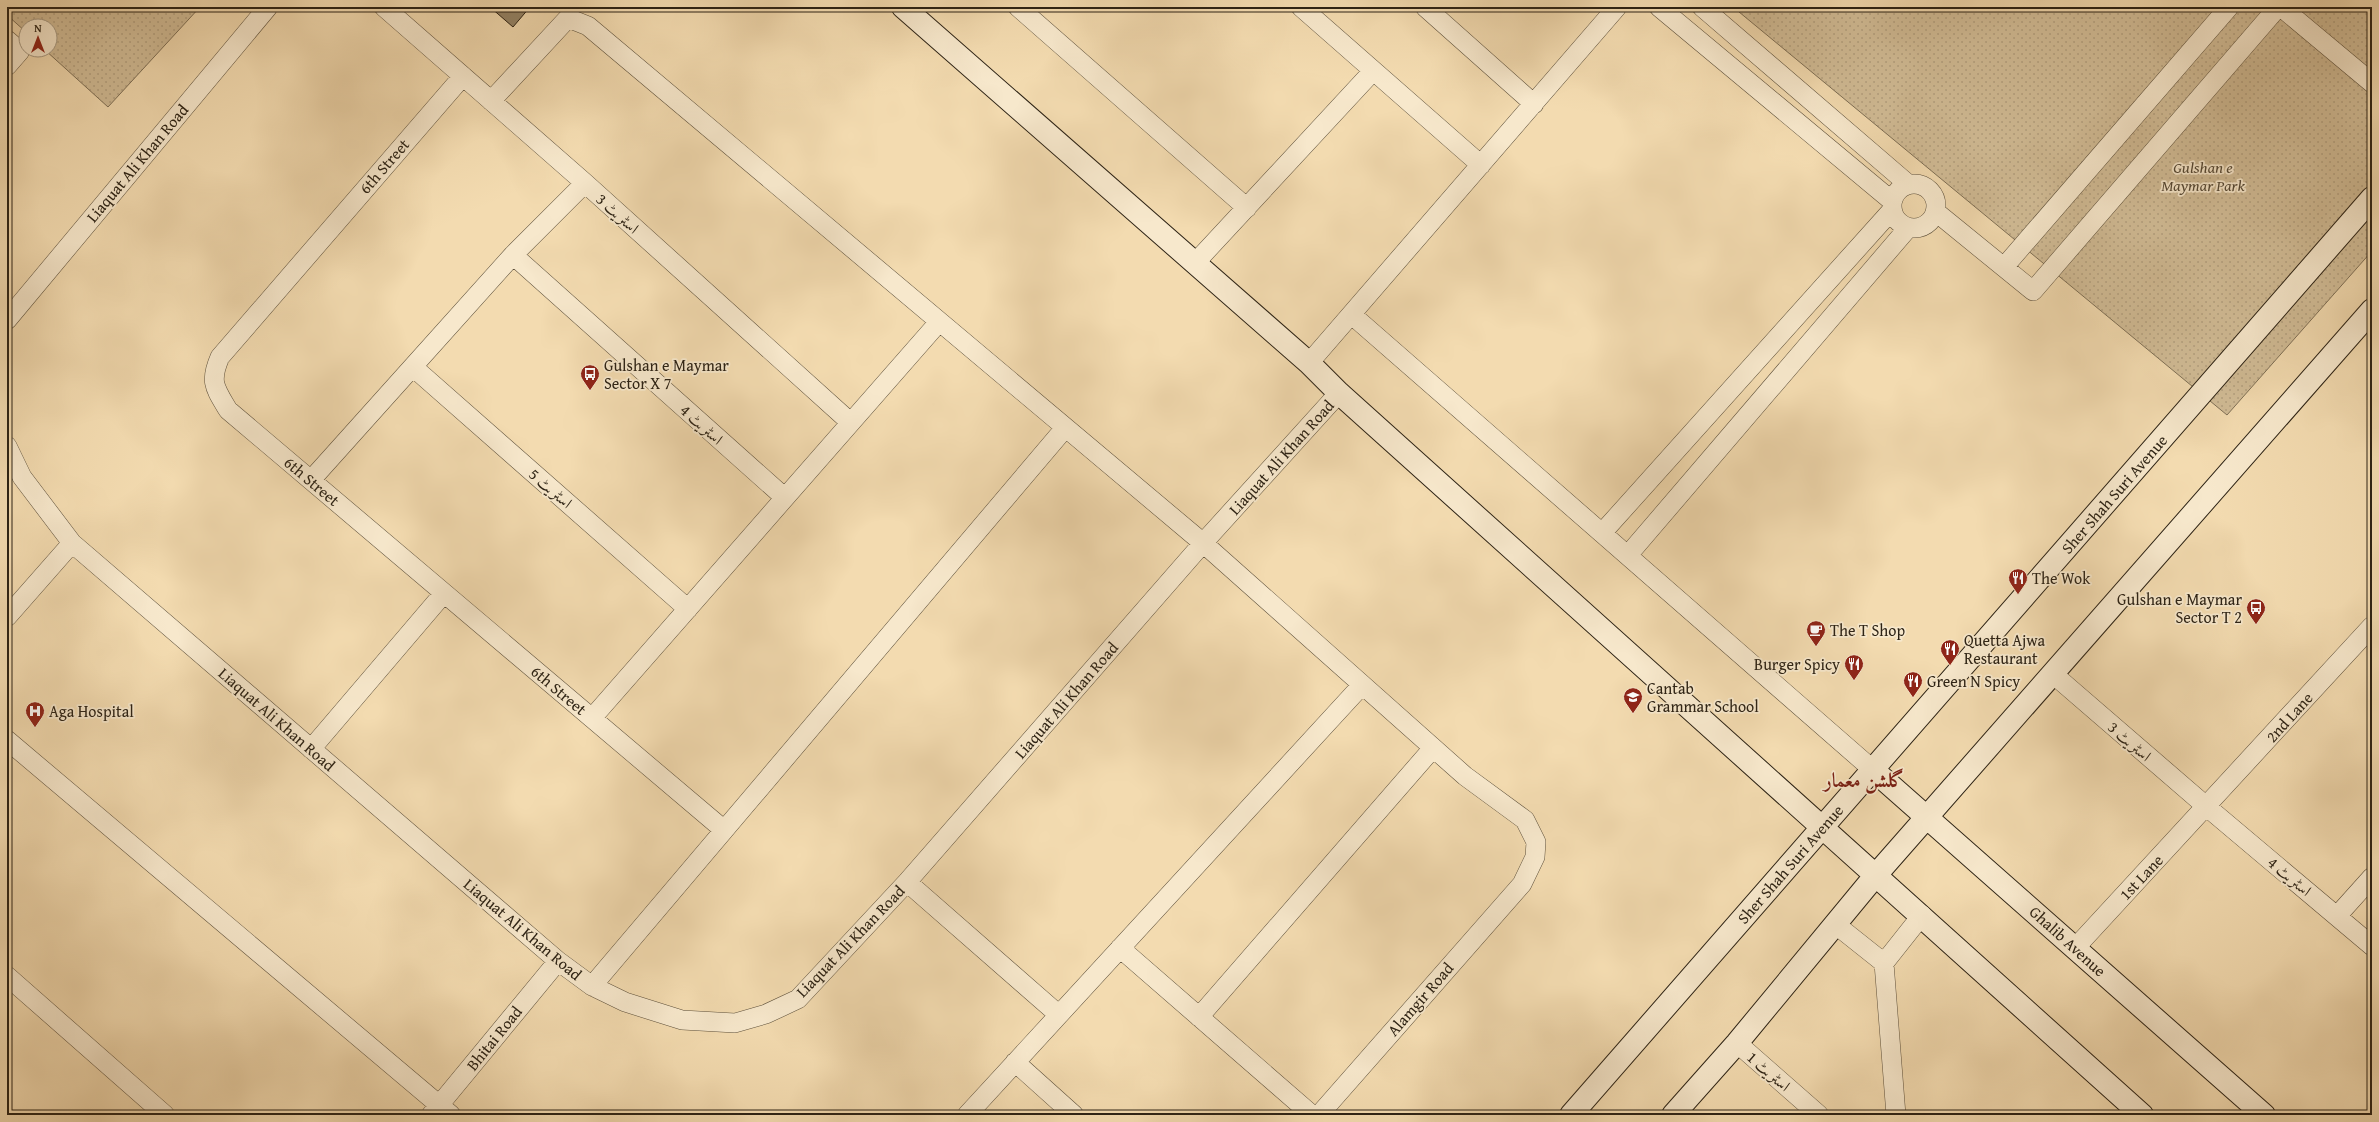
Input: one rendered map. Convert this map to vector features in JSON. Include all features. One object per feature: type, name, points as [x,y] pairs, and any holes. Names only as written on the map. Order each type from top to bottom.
[{"type":"street","name":"Liaquat Ali Khan Road","points":[[7,318],[268,7]]},
{"type":"street","name":"اسٹریٹ 3","points":[[384,7],[585,183],[850,422]]},
{"type":"street","points":[[902,7],[1309,363],[1340,393],[1823,827],[1875,876],[1922,915],[2142,1115]]},
{"type":"street","points":[[1018,7],[1247,208]]},
{"type":"street","points":[[1301,7],[1481,165]]},
{"type":"street","points":[[1425,7],[1534,104]]},
{"type":"street","points":[[1309,363],[1617,7]]},
{"type":"street","points":[[1602,533],[1892,206],[1901,188],[1908,184],[1920,184],[1930,190],[1936,200],[1936,212],[1930,222],[1920,228],[1908,228],[1898,221],[1892,206],[1659,7]]},
{"type":"street","points":[[1702,7],[1908,184]]},
{"type":"street","points":[[2004,267],[2229,7]]},
{"type":"street","points":[[1936,212],[2033,291],[2278,7]]},
{"type":"street","points":[[2281,7],[2372,83]]},
{"type":"street","name":"Alamgir Road","points":[[491,101],[568,18],[588,26],[1203,543],[1465,776],[1525,820],[1536,842],[1536,856],[1522,884],[1319,1115]]},
{"type":"street","points":[[7,40],[20,51],[7,66]]},
{"type":"street","points":[[1195,263],[1373,71]]},
{"type":"street","name":"6th Street","points":[[463,76],[220,357],[213,373],[216,390],[228,410],[724,830]]},
{"type":"street","points":[[311,480],[513,255],[585,183]]},
{"type":"street","name":"Sher Shah Suri Avenue","points":[[1571,1115],[2372,198]]},
{"type":"street","points":[[1628,555],[1908,228]]},
{"type":"street","name":"اسٹریٹ 4","points":[[513,255],[784,497]]},
{"type":"street","points":[[1673,1115],[1736,1043],[1834,924],[1927,816],[2372,310]]},
{"type":"street","points":[[1352,315],[1872,769]]},
{"type":"street","points":[[592,718],[784,497],[939,322]]},
{"type":"street","name":"اسٹریٹ 5","points":[[413,367],[688,609]]},
{"type":"street","name":"Liaquat Ali Khan Road","points":[[7,446],[22,477],[72,543],[558,961],[592,986],[625,1002],[682,1020],[735,1023],[766,1014],[798,998],[907,882],[1203,543],[1340,393]]},
{"type":"street","points":[[592,986],[1065,428]]},
{"type":"street","points":[[7,617],[72,543]]},
{"type":"street","points":[[311,749],[444,593]]},
{"type":"street","name":"2nd Lane","points":[[2207,807],[2372,626]]},
{"type":"street","name":"اسٹریٹ 3","points":[[2053,674],[2207,807]]},
{"type":"street","points":[[967,1115],[1362,685]]},
{"type":"street","points":[[7,740],[440,1112]]},
{"type":"street","points":[[1199,1017],[1433,748]]},
{"type":"street","name":"Ghalib Avenue","points":[[1872,769],[2076,947],[2264,1115]]},
{"type":"street","name":"اسٹریٹ 4","points":[[2207,807],[2372,946]]},
{"type":"street","name":"1st Lane","points":[[2076,947],[2207,807]]},
{"type":"street","points":[[2337,916],[2372,877]]},
{"type":"street","points":[[907,882],[1059,1014]]},
{"type":"street","points":[[1896,1115],[1884,963],[1922,915]]},
{"type":"street","points":[[1834,924],[1884,963]]},
{"type":"street","points":[[1120,948],[1312,1115]]},
{"type":"street","name":"Bhitai Road","points":[[440,1112],[558,961]]},
{"type":"street","points":[[7,976],[165,1115]]},
{"type":"street","name":"اسٹریٹ 1","points":[[1736,1043],[1819,1115]]},
{"type":"street","points":[[1015,1062],[1074,1115]]},
{"type":"green space","points":[[7,7],[200,7],[108,107],[54,58],[58,58],[58,18],[18,18],[18,25],[7,15]]},
{"type":"green space","name":"Gulshan e Maymar Park","points":[[1733,7],[2372,7],[2372,251],[2227,415]]},
{"type":"building","points":[[490,7],[530,7],[513,27]]},
{"type":"place","name":"Gulshan e Maymar Sector X 7","points":[[590,391]]},
{"type":"place","name":"The Wok","points":[[2018,595]]},
{"type":"place","name":"Gulshan e Maymar Sector T 2","points":[[2256,625]]},
{"type":"place","name":"The T Shop","points":[[1816,647]]},
{"type":"place","name":"Quetta Ajwa Restaurant","points":[[1950,666]]},
{"type":"place","name":"Burger Spicy","points":[[1854,681]]},
{"type":"place","name":"Green N Spicy","points":[[1913,698]]},
{"type":"place","name":"Cantab Grammar School","points":[[1633,714]]},
{"type":"place","name":"Aga Hospital","points":[[35,728]]},
{"type":"district","name":"گلشن معمار","points":[[1864,780]]}]
